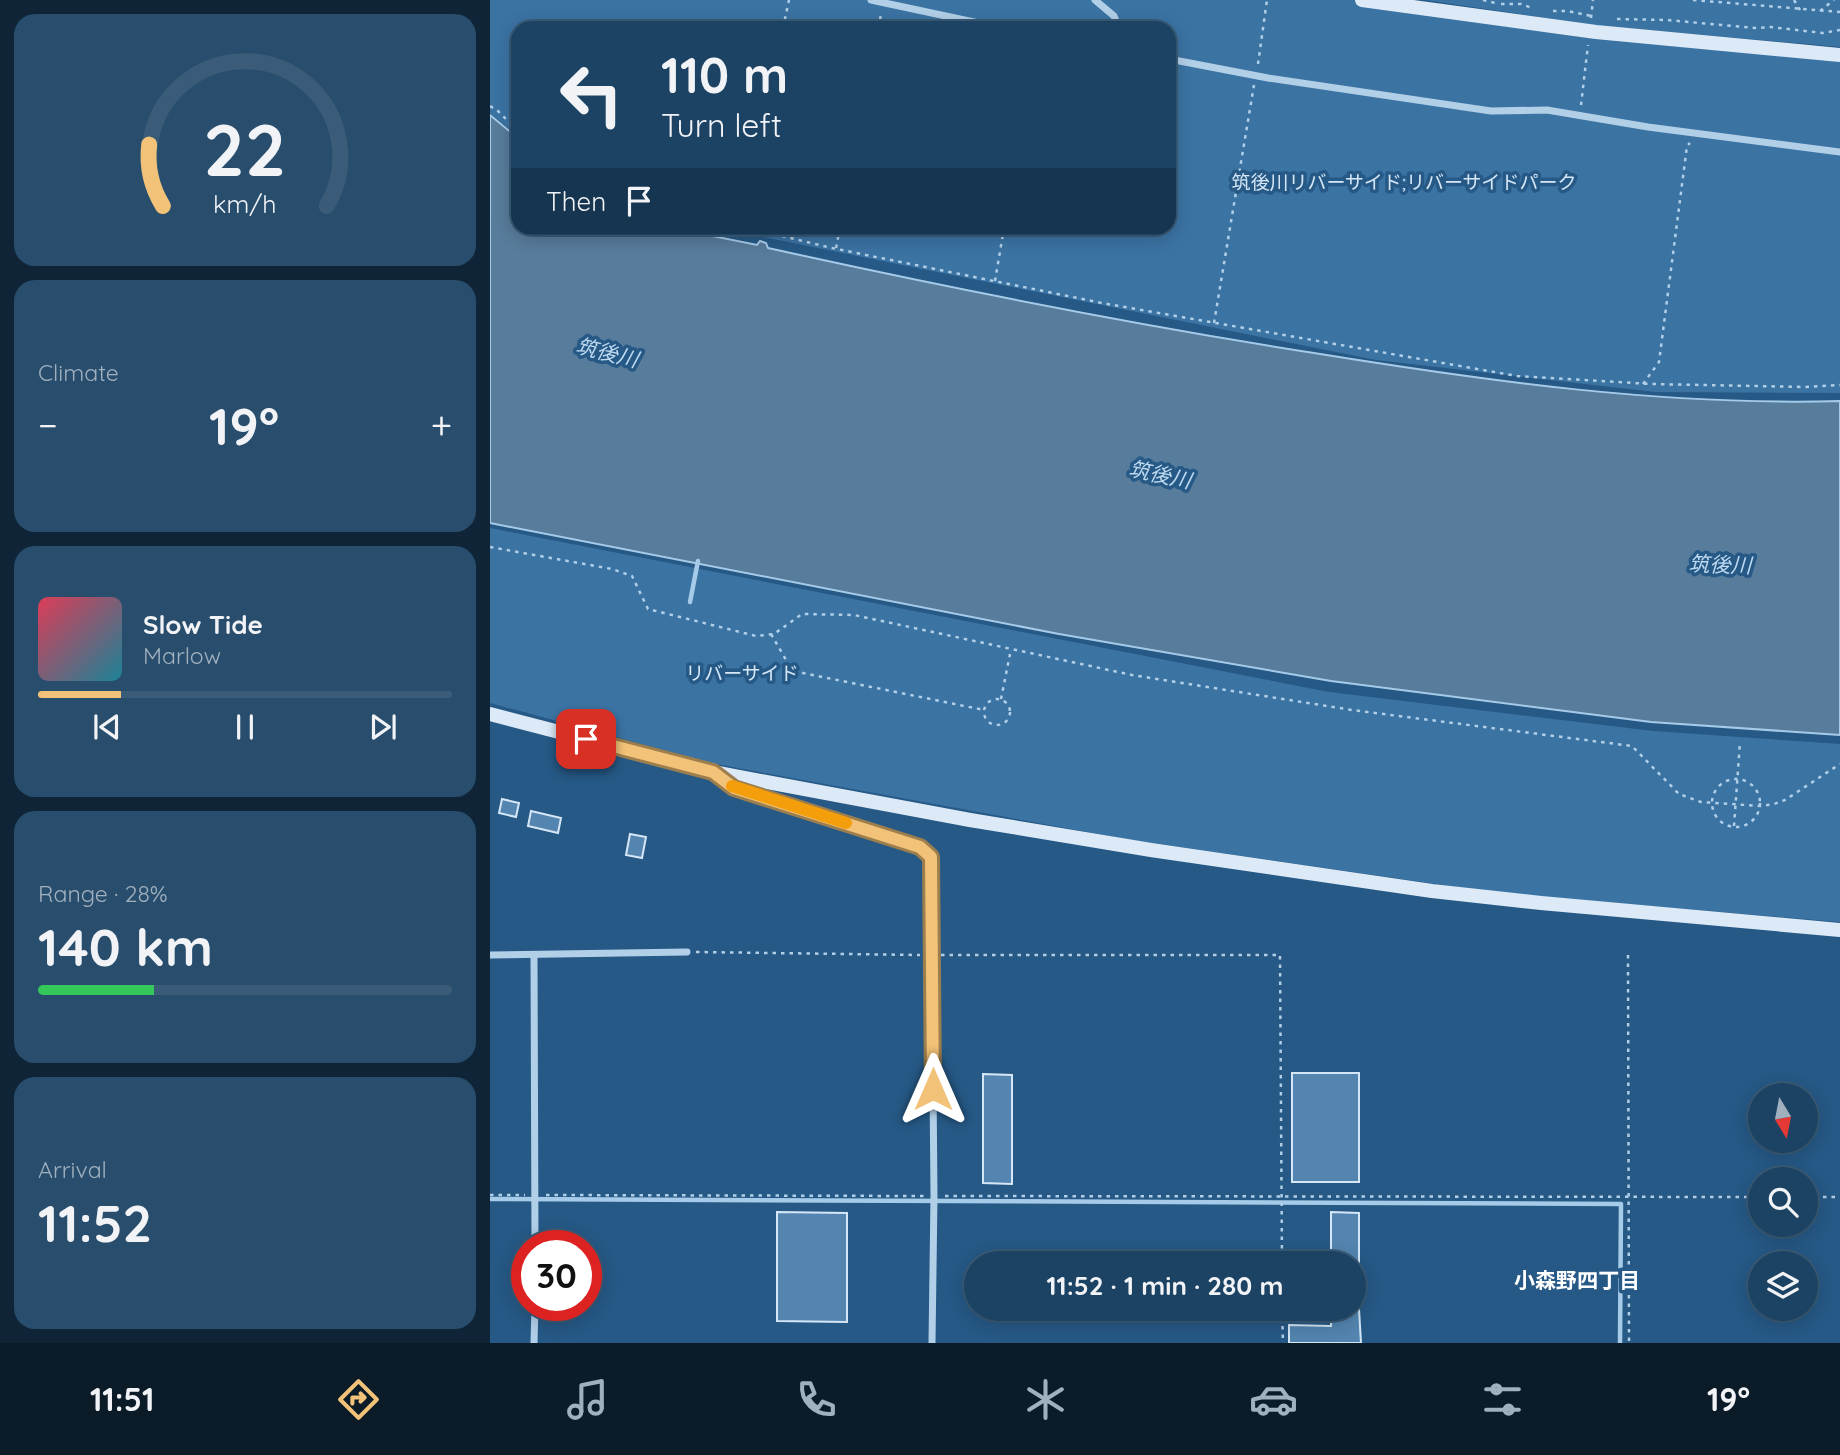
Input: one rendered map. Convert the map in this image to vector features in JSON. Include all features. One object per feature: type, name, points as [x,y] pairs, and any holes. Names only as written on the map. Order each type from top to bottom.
[{"type":"street","points":[[871,0],[969,21]]},
{"type":"street","points":[[1095,0],[1116,21]]},
{"type":"street","points":[[1362,0],[1589,31],[1840,55]]},
{"type":"street","points":[[1176,60],[1256,76],[1491,111],[1547,110],[1840,152]]},
{"type":"street","points":[[490,714],[713,772],[1138,848],[1432,891],[1840,930]]},
{"type":"street","points":[[713,772],[734,788],[920,847],[931,857],[934,1196],[932,1343]]},
{"type":"street","points":[[490,955],[687,952]]},
{"type":"street","points":[[534,955],[535,1230]]},
{"type":"street","points":[[534,1343],[535,1321]]},
{"type":"path","points":[[784,21],[789,0]]},
{"type":"path","points":[[1214,323],[1267,0]]},
{"type":"path","points":[[1483,0],[1499,4],[1521,4],[1540,10]]},
{"type":"path","points":[[1591,16],[1593,0]]},
{"type":"path","points":[[1693,0],[1840,12]]},
{"type":"path","points":[[1794,0],[1800,10]]},
{"type":"path","points":[[1819,11],[1833,0]]},
{"type":"path","points":[[880,21],[883,3]]},
{"type":"path","points":[[1554,11],[1568,11],[1599,18]]},
{"type":"path","points":[[1615,20],[1667,20],[1823,33],[1840,30]]},
{"type":"path","points":[[1580,116],[1589,31]]},
{"type":"path","points":[[490,106],[511,124]]},
{"type":"path","points":[[1643,384],[1659,362],[1687,146],[1699,133]]},
{"type":"path","points":[[779,235],[995,281],[1214,323],[1517,376],[1643,384],[1805,387],[1840,385]]},
{"type":"path","points":[[836,248],[839,235]]},
{"type":"path","points":[[995,281],[1002,235]]},
{"type":"path","points":[[490,547],[612,569],[632,576],[649,609],[756,636],[771,634],[802,614],[854,615],[1132,675],[1352,710],[1632,746],[1679,793],[1701,802],[1761,806],[1785,800],[1840,764]]},
{"type":"path","points":[[771,634],[789,664],[803,673],[984,710]]},
{"type":"path","points":[[1001,699],[1011,649]]},
{"type":"path","points":[[1001,699],[1010,707],[1011,716],[1006,723],[989,723],[984,715],[988,702],[1001,699]]},
{"type":"path","points":[[1734,828],[1740,742]]},
{"type":"path","points":[[1730,779],[1737,779],[1753,785],[1761,806],[1753,821],[1746,826],[1734,828],[1722,824],[1716,818],[1712,802],[1717,788],[1730,779]]},
{"type":"path","points":[[687,952],[1280,955],[1282,1251]]},
{"type":"path","points":[[1629,955],[1629,1343]]},
{"type":"path","points":[[490,1195],[1748,1197]]},
{"type":"path","points":[[1818,1197],[1840,1197]]},
{"type":"path","points":[[1282,1321],[1283,1343]]},
{"type":"green space","name":"筑後川リバーサイド;リバーサイドパーク","points":[[490,0],[1407,0],[1615,34],[1840,54],[1840,393],[1655,392],[1376,360],[753,235],[1176,235],[1176,21],[511,21],[511,130],[490,113]]},
{"type":"green space","points":[[1425,0],[1840,0],[1840,47],[1600,26]]},
{"type":"green space","name":"リバーサイド","points":[[490,528],[1329,692],[1653,731],[1840,744],[1840,922],[1506,894],[1131,840],[716,764],[490,703]]},
{"type":"water","name":"筑後川","points":[[490,115],[511,132],[511,235],[708,235],[757,245],[760,241],[766,243],[768,248],[1108,318],[1444,373],[1576,389],[1708,400],[1840,401],[1840,735],[1651,722],[1331,681],[1059,634],[490,523]]},
{"type":"building","points":[[502,799],[519,803],[516,817],[499,813]]},
{"type":"building","points":[[531,811],[561,818],[558,833],[528,826]]},
{"type":"building","points":[[630,834],[646,837],[642,858],[626,855]]},
{"type":"building","points":[[1292,1073],[1359,1073],[1359,1182],[1292,1182]]},
{"type":"building","points":[[983,1074],[1012,1075],[1012,1184],[983,1183]]},
{"type":"building","points":[[777,1212],[847,1213],[847,1322],[777,1321]]},
{"type":"building","points":[[1331,1212],[1359,1213],[1359,1251],[1331,1251]]},
{"type":"building","points":[[1331,1321],[1360,1321],[1361,1343],[1289,1343],[1289,1325],[1331,1326]]},
{"type":"waterway","points":[[690,602],[698,561]]},
{"type":"waterway","points":[[490,1199],[1621,1204],[1620,1343]]},
{"type":"slow traffic","points":[[732,786],[846,823]]},
{"type":"district","name":"小森野四丁目","points":[[1577,1281]]},
{"type":"route","points":[[586,739],[713,772],[734,788],[920,847],[931,857],[933,1089]]}]
